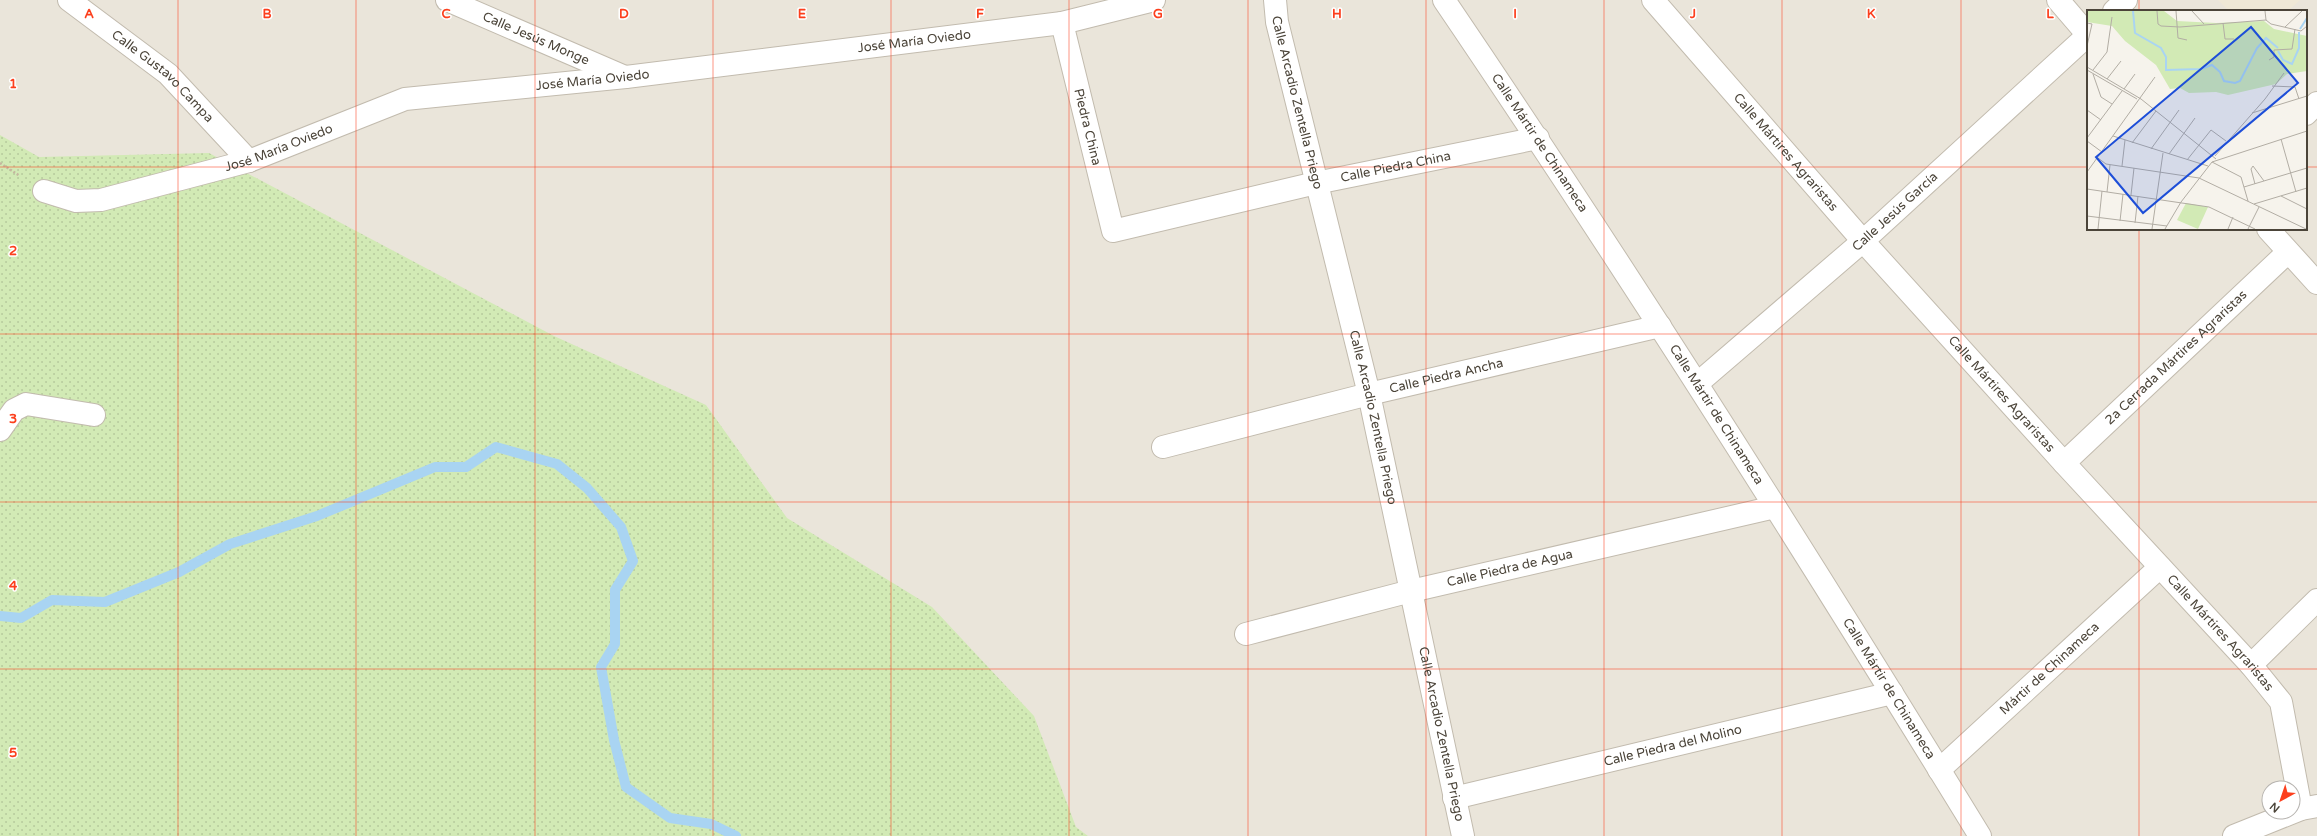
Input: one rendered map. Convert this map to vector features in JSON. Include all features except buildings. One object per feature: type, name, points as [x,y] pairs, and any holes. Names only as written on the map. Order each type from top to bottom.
[{"type":"street","name":"Calle Gustavo Campa","points":[[69,0],[168,74],[249,161]]},
{"type":"street","name":"Calle Jesús Monge","points":[[446,0],[626,77]]},
{"type":"street","name":"José María Oviedo","points":[[44,191],[76,201],[101,200],[249,161],[405,99],[626,77],[1062,23],[1154,0]]},
{"type":"street","name":"Calle Arcadio Zentella Priego","points":[[1275,0],[1278,22],[1316,183],[1369,394],[1463,836]]},
{"type":"street","name":"Calle Mártir de Chinameca","points":[[1444,0],[1538,138],[1698,383],[1980,836]]},
{"type":"street","name":"Calle Mártires Agraristas","points":[[1653,0],[1864,241],[2064,463],[2251,665],[2281,702],[2309,808]]},
{"type":"street","points":[[2058,0],[2087,34]]},
{"type":"street","points":[[2115,10],[2126,0]]},
{"type":"street","name":"Piedra China","points":[[1062,23],[1113,230]]},
{"type":"street","name":"Calle Jesús García","points":[[1698,383],[1864,241],[2087,36]]},
{"type":"street","points":[[2307,113],[2317,103]]},
{"type":"street","name":"Calle Piedra China","points":[[1113,230],[1316,183],[1538,138]]},
{"type":"street","points":[[2269,230],[2317,283]]},
{"type":"street","name":"2a Cerrada Mártires Agraristas","points":[[2064,463],[2288,252]]},
{"type":"street","name":"Calle Piedra Ancha","points":[[1163,447],[1369,394],[1660,326]]},
{"type":"street","points":[[0,430],[14,410],[26,404],[94,415]]},
{"type":"street","name":"Calle Piedra de Agua","points":[[1246,634],[1411,591],[1775,507]]},
{"type":"street","name":"Mártir de Chinameca","points":[[1939,770],[2160,567]]},
{"type":"street","points":[[2251,665],[2317,600]]},
{"type":"street","name":"Calle Piedra del Molino","points":[[1454,798],[1892,693]]},
{"type":"street","points":[[2234,836],[2309,808]]},
{"type":"shaded area","points":[[0,0],[2317,0],[2317,836],[0,836]]},
{"type":"shaded area","points":[[2218,0],[2300,0],[2289,10],[2228,10]]},
{"type":"green space","points":[[0,135],[39,157],[209,153],[554,336],[706,405],[787,518],[932,607],[1034,716],[1076,827],[1088,836],[0,836]]},
{"type":"waterway","points":[[0,616],[21,618],[52,600],[105,602],[179,572],[230,544],[317,516],[435,467],[466,467],[496,447],[557,464],[587,488],[621,527],[633,561],[615,590],[615,644],[601,667],[614,740],[626,787],[670,818],[711,824],[736,836]]}]
